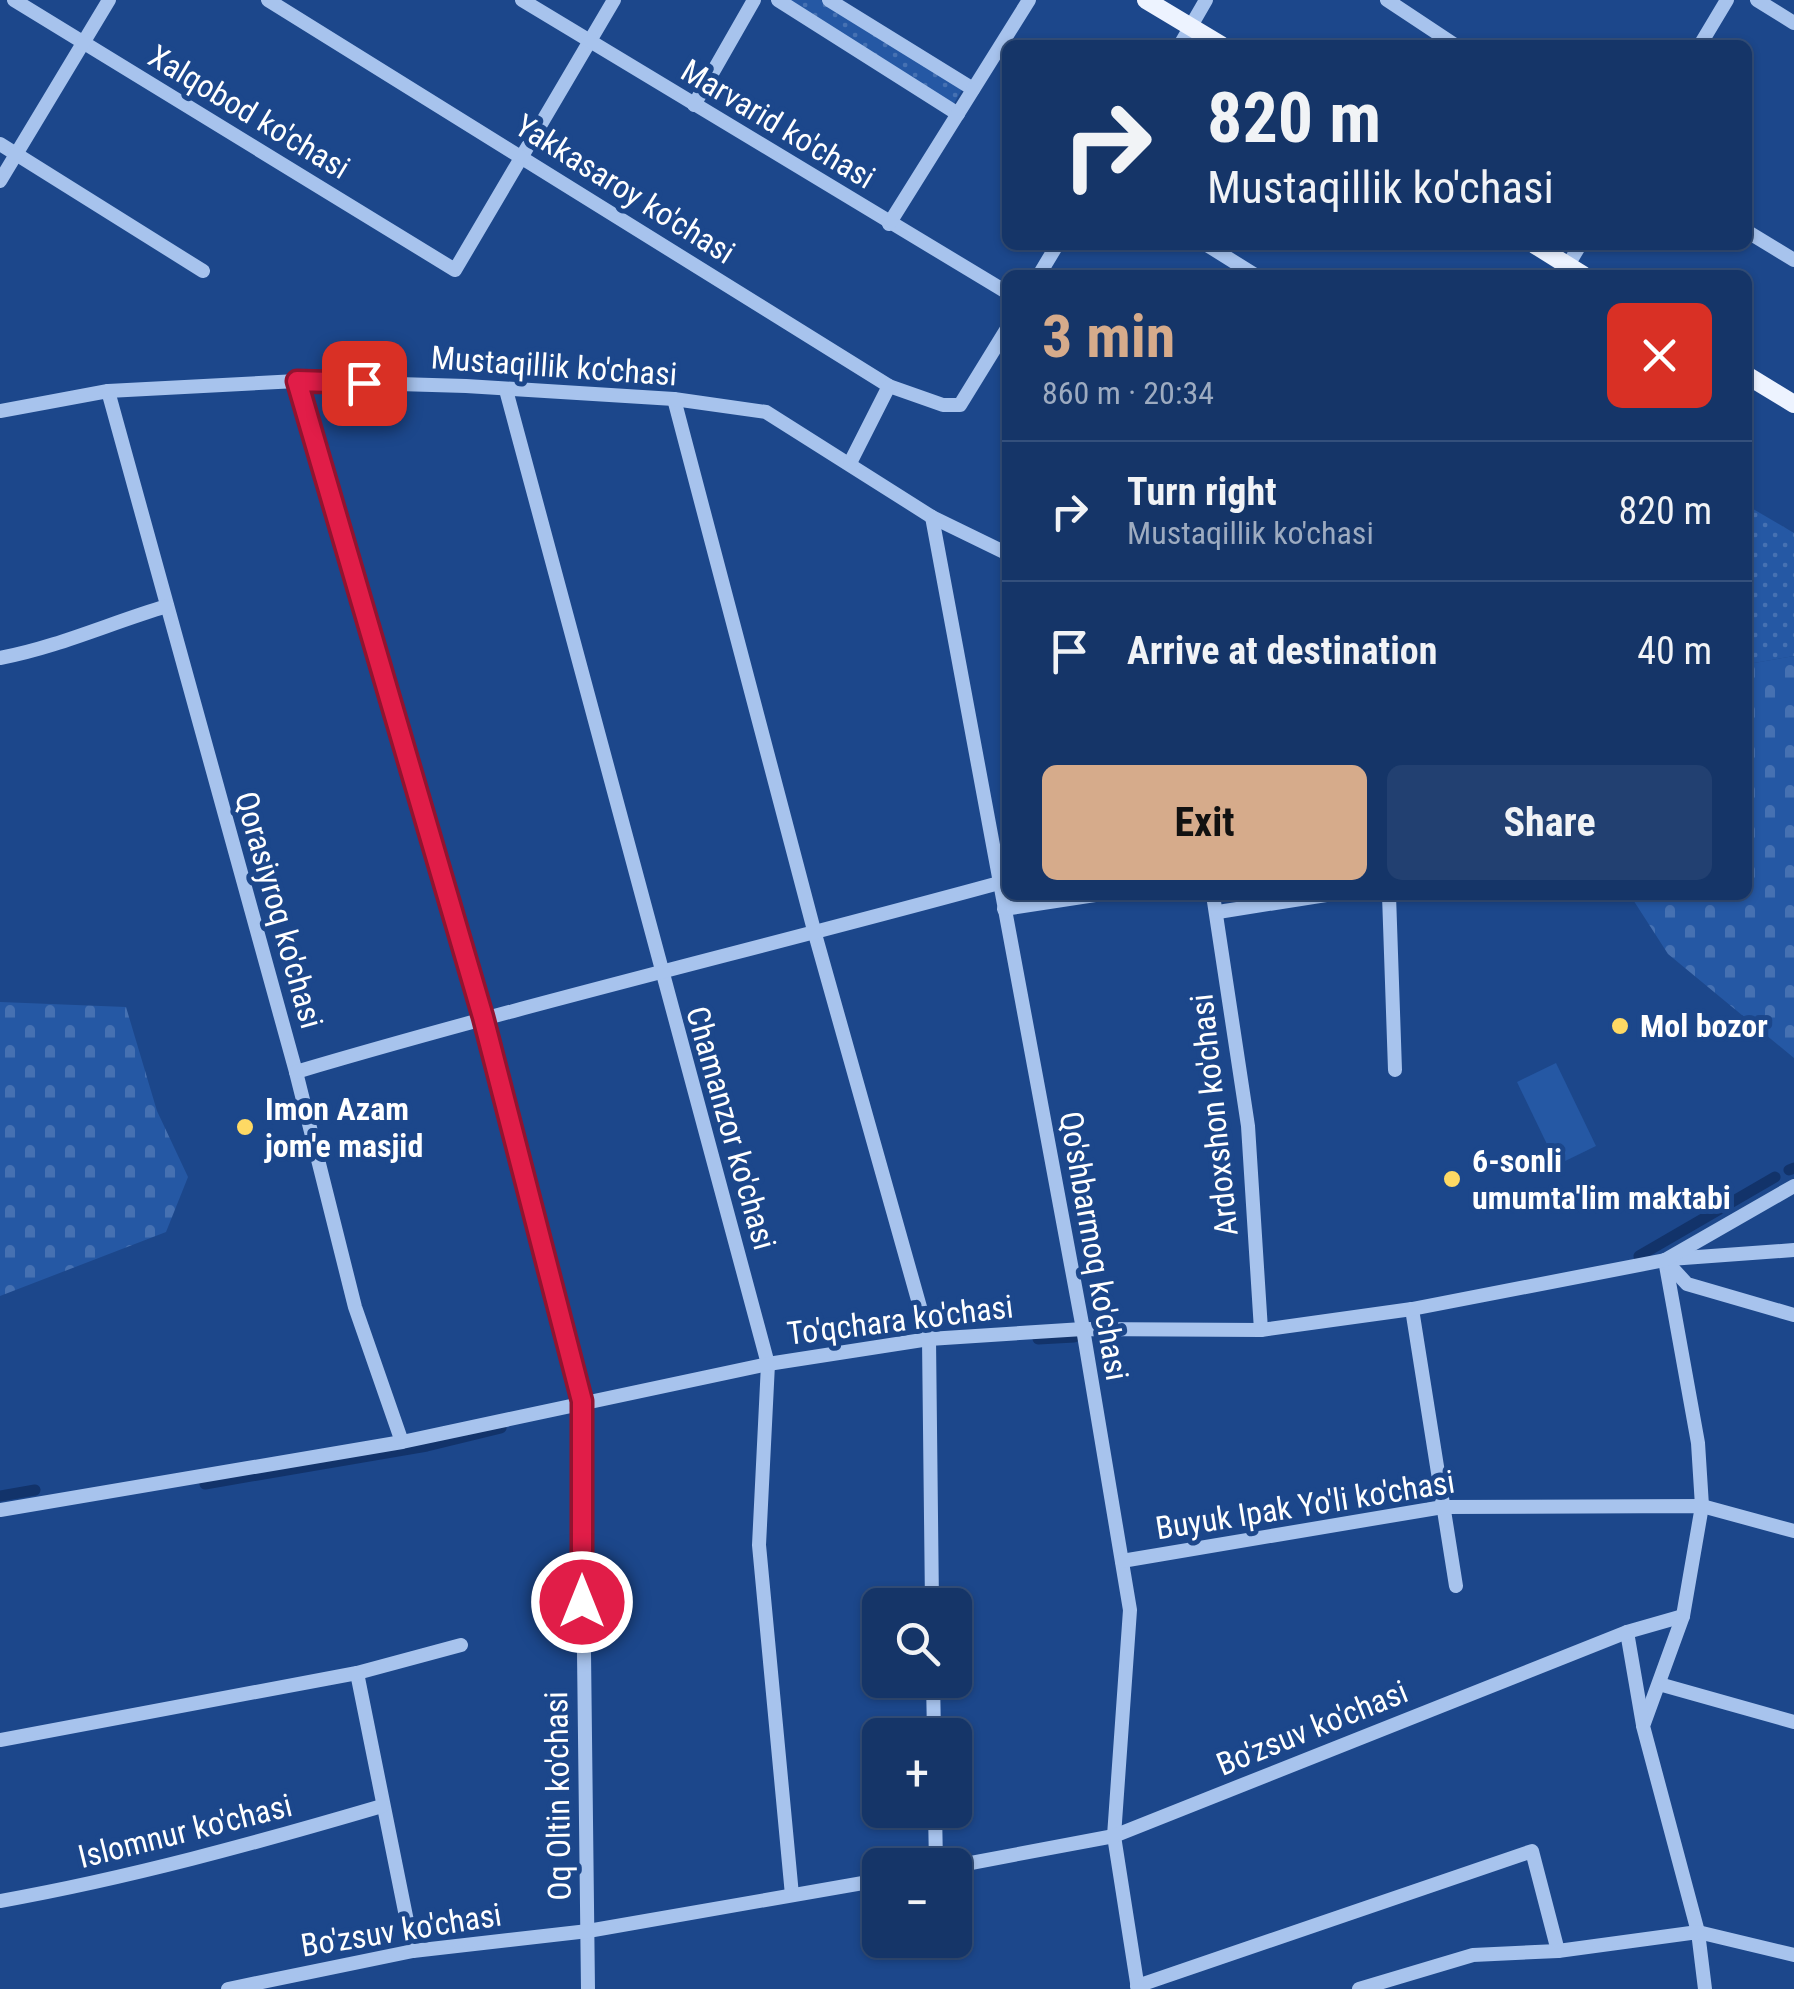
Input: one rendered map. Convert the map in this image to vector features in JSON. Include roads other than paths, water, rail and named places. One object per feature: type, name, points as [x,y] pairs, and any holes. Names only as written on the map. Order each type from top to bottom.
[{"type":"main road","points":[[1146,0],[1213,40]]},
{"type":"main road","points":[[1542,250],[1568,270]]},
{"type":"main road","points":[[1752,378],[1794,404]]},
{"type":"street","name":"Xalqobod ko'chasi","points":[[14,0],[456,270],[524,159]]},
{"type":"street","points":[[0,181],[110,0]]},
{"type":"street","name":"Yakkasaroy ko'chasi","points":[[268,0],[889,386],[943,405],[960,404],[1002,337]]},
{"type":"street","name":"Marvarid ko'chasi","points":[[522,0],[1002,289]]},
{"type":"street","points":[[524,159],[614,0]]},
{"type":"street","points":[[694,105],[754,0]]},
{"type":"street","points":[[778,0],[958,114]]},
{"type":"street","points":[[830,0],[973,89]]},
{"type":"street","points":[[1004,40],[1029,0]]},
{"type":"street","points":[[1183,40],[1206,0]]},
{"type":"street","points":[[1386,0],[1447,40]]},
{"type":"street","points":[[1703,40],[1727,0]]},
{"type":"street","points":[[1758,0],[1794,23]]},
{"type":"street","points":[[889,224],[1002,43]]},
{"type":"street","points":[[0,144],[203,271]]},
{"type":"street","points":[[1752,234],[1794,260]]},
{"type":"street","points":[[1216,250],[1248,270]]},
{"type":"street","name":"Mustaqillik ko'chasi","points":[[0,411],[108,390],[297,381],[674,399],[766,412],[932,517],[1002,551]]},
{"type":"street","name":"Oq Oltin ko'chasi","points":[[297,381],[483,1017],[582,1401],[588,1989]]},
{"type":"street","points":[[850,462],[889,386]]},
{"type":"street","name":"Qorasiyroq ko'chasi","points":[[108,390],[296,1072],[354,1307],[402,1442]]},
{"type":"street","name":"Chamanzor ko'chasi","points":[[506,390],[660,975],[768,1364],[759,1545],[792,1895]]},
{"type":"street","points":[[674,399],[815,934],[929,1339],[932,1588]]},
{"type":"street","name":"Qo'shbarmoq ko'chasi","points":[[932,517],[1083,1329],[1130,1610],[1114,1836],[1137,1988]]},
{"type":"street","points":[[0,658],[48,649],[104,624],[167,606]]},
{"type":"street","points":[[296,1072],[483,1017],[660,975],[998,883]]},
{"type":"street","points":[[1004,909],[1062,900]]},
{"type":"street","name":"Ardoxshon ko'chasi","points":[[1214,900],[1248,1126],[1261,1330]]},
{"type":"street","points":[[1218,912],[1294,900]]},
{"type":"street","points":[[1389,900],[1395,1070]]},
{"type":"street","name":"To'qchara ko'chasi","points":[[0,1510],[402,1442],[768,1364],[929,1339],[1083,1329],[1261,1330],[1412,1309],[1665,1260],[1794,1186]]},
{"type":"street","points":[[1665,1260],[1794,1250]]},
{"type":"street","points":[[1665,1260],[1687,1284],[1794,1315]]},
{"type":"street","points":[[1643,1726],[1683,1616],[1702,1506],[1698,1443],[1665,1260]]},
{"type":"street","points":[[1412,1309],[1456,1586]]},
{"type":"street","name":"Buyuk Ipak Yo'li ko'chasi","points":[[1122,1561],[1443,1507],[1702,1506],[1794,1531]]},
{"type":"street","name":"Bo'zsuv ko'chasi","points":[[972,1863],[1114,1836],[1627,1632],[1683,1616]]},
{"type":"street","points":[[1627,1632],[1643,1726],[1698,1932],[1705,1989]]},
{"type":"street","points":[[0,1740],[358,1673],[462,1645]]},
{"type":"street","points":[[358,1673],[413,1951]]},
{"type":"street","points":[[1658,1684],[1794,1722]]},
{"type":"street","name":"Islomnur ko'chasi","points":[[0,1901],[256,1843],[382,1806]]},
{"type":"street","points":[[1137,1988],[1532,1851],[1558,1952]]},
{"type":"street","name":"Bo'zsuv ko'chasi","points":[[228,1989],[413,1951],[588,1931],[862,1883]]},
{"type":"street","points":[[1359,1989],[1472,1955],[1558,1952],[1698,1932],[1794,1956]]},
{"type":"waterway","points":[[1789,1170],[1794,1168]]},
{"type":"waterway","points":[[1639,1256],[1775,1177]]},
{"type":"waterway","points":[[1038,1339],[1074,1337]]},
{"type":"waterway","points":[[205,1484],[427,1446],[501,1428]]},
{"type":"waterway","points":[[0,1496],[35,1490]]},
{"type":"place","name":"Mol bozor","points":[[1620,1026]]},
{"type":"place","name":"Imon Azam jom'e masjid","points":[[245,1127]]},
{"type":"place","name":"6-sonli umumta'lim maktabi","points":[[1452,1179]]}]
